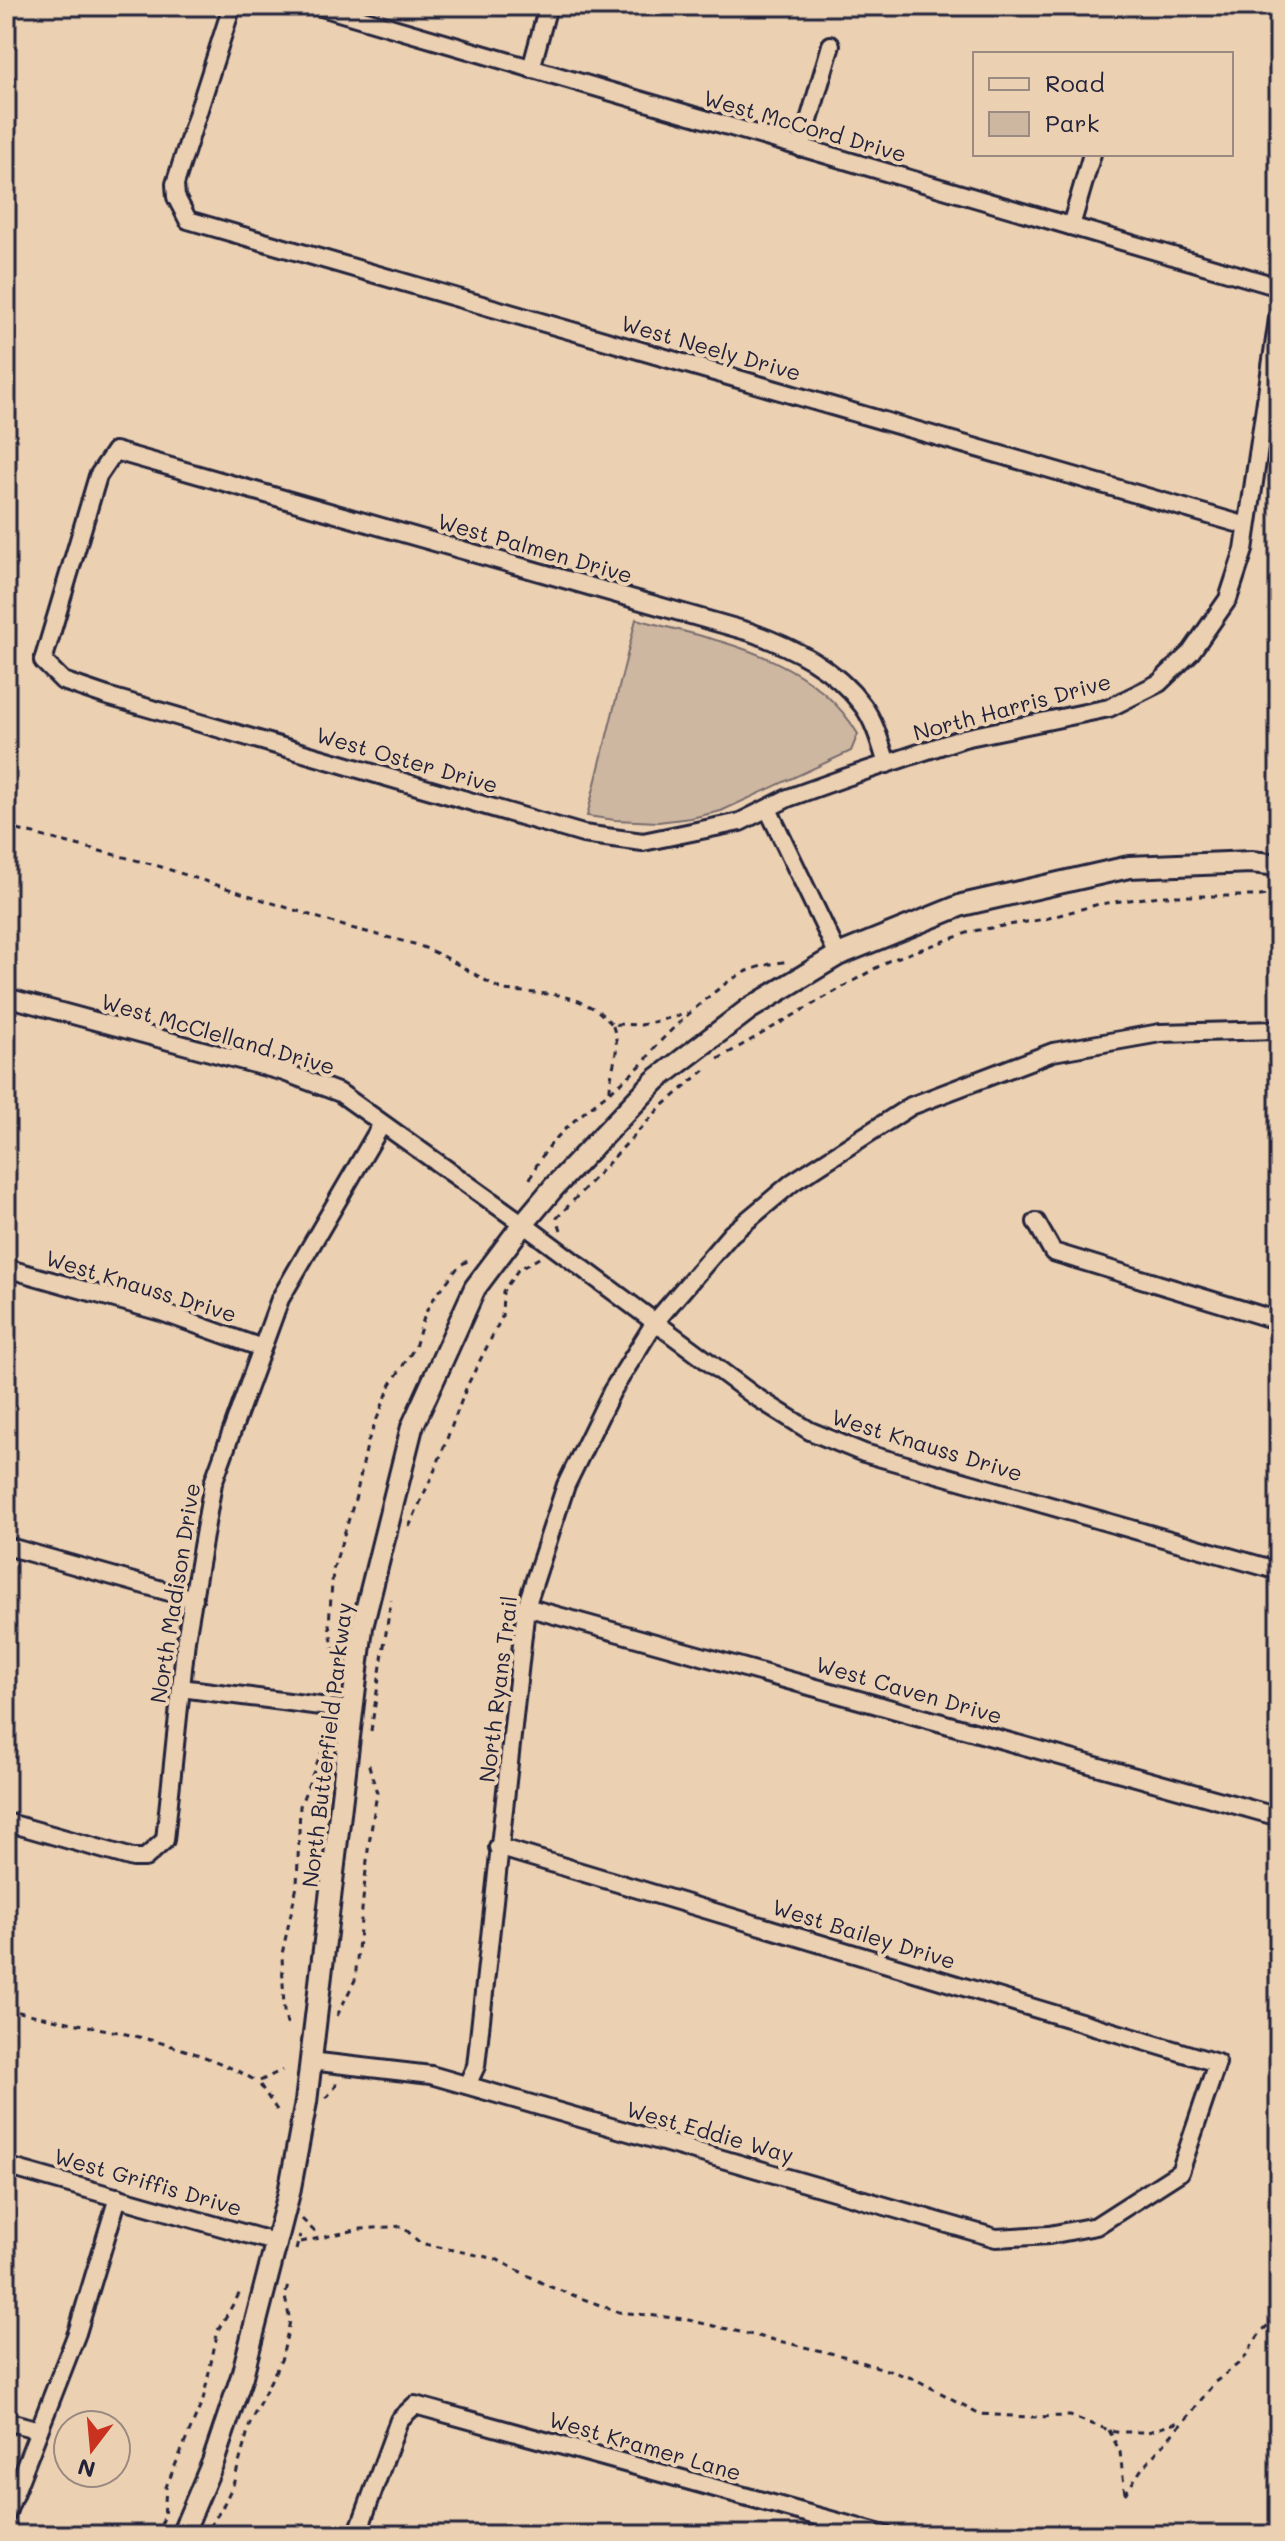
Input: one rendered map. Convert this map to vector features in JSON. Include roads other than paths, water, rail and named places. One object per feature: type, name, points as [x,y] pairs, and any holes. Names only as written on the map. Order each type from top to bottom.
[{"type":"street","name":"West Neely Drive","points":[[232,6],[175,184],[176,197],[188,220],[1247,526]]},
{"type":"street","name":"West McCord Drive","points":[[318,6],[1279,287]]},
{"type":"street","points":[[531,69],[548,6]]},
{"type":"street","points":[[801,148],[831,45]]},
{"type":"street","points":[[1071,226],[1091,156]]},
{"type":"street","name":"North Harris Drive","points":[[768,809],[788,798],[964,738],[1109,708],[1159,683],[1191,652],[1228,599],[1244,550],[1279,312]]},
{"type":"street","name":"West Oster Drive","points":[[115,451],[98,476],[43,661],[63,681],[583,834],[643,842],[740,822],[768,809]]},
{"type":"street","name":"West Palmen Drive","points":[[115,451],[750,632],[792,647],[832,673],[864,707],[887,764]]},
{"type":"street","points":[[768,809],[838,955]]},
{"type":"street","name":"North Butterfield Parkway","points":[[182,2535],[213,2462],[242,2376],[278,2243],[306,2102],[362,1627],[412,1427],[475,1288],[523,1224],[656,1080],[749,1009],[838,955],[962,905],[1129,867],[1251,862],[1279,865]]},
{"type":"street","name":"West McClelland Drive","points":[[6,997],[284,1072],[340,1093],[523,1224]]},
{"type":"street","points":[[655,1322],[731,1234],[793,1182],[911,1106],[1053,1052],[1160,1033],[1279,1030]]},
{"type":"street","name":"North Madison Drive","points":[[6,1822],[133,1858],[145,1858],[165,1840],[181,1688],[213,1483],[280,1299],[382,1124]]},
{"type":"street","points":[[1036,1222],[1053,1252],[1279,1321]]},
{"type":"street","name":"West Knauss Drive","points":[[523,1224],[753,1395],[810,1431],[864,1453],[1279,1571]]},
{"type":"street","name":"West Knauss Drive","points":[[6,1268],[161,1312],[262,1348]]},
{"type":"street","name":"North Ryans Trail","points":[[467,2085],[476,2066],[526,1607],[566,1485],[612,1391],[655,1322]]},
{"type":"street","points":[[6,1546],[194,1599]]},
{"type":"street","name":"West Caven Drive","points":[[526,1607],[1279,1817]]},
{"type":"street","points":[[181,1688],[351,1710]]},
{"type":"street","name":"West Bailey Drive","points":[[498,1847],[1217,2063],[1180,2172],[1096,2226]]},
{"type":"street","name":"West Eddie Way","points":[[310,2061],[431,2075],[996,2238],[1049,2235],[1096,2226]]},
{"type":"street","name":"West Griffis Drive","points":[[6,2166],[278,2243]]},
{"type":"street","points":[[6,2515],[77,2333],[118,2197]]},
{"type":"street","name":"West Kramer Lane","points":[[357,2535],[399,2420],[415,2405],[885,2535]]},
{"type":"street","points":[[6,2421],[39,2430]]}]
